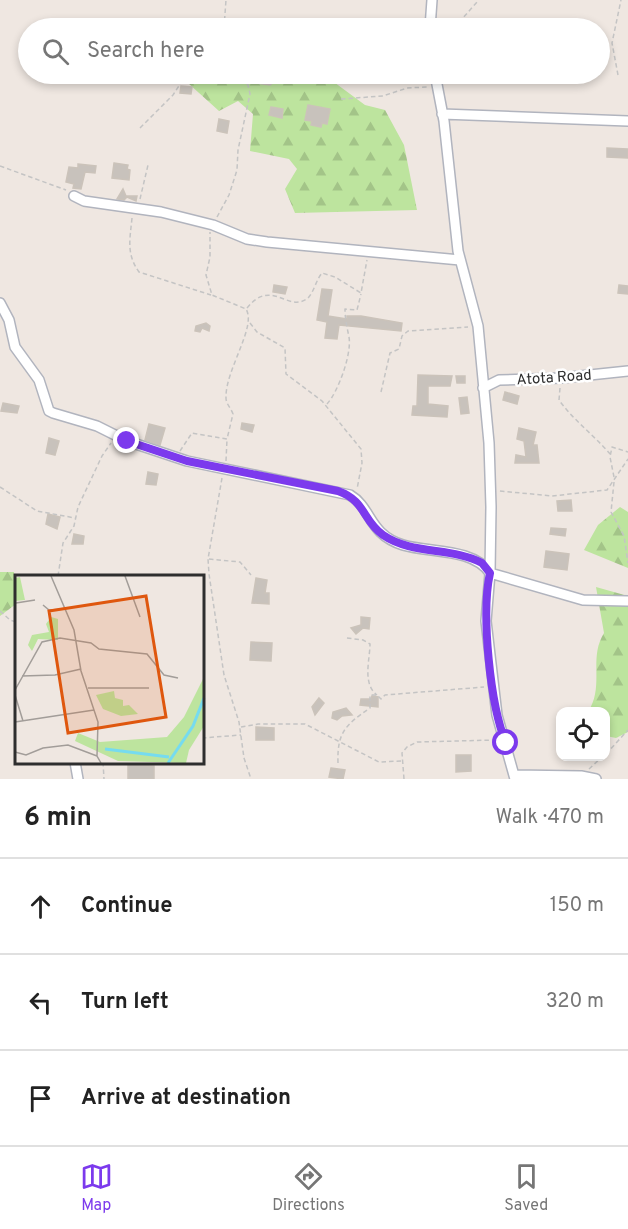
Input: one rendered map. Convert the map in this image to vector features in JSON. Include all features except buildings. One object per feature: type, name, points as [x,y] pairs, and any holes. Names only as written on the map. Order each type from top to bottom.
[{"type":"street","points":[[431,18],[432,0]]},
{"type":"street","points":[[436,84],[460,260],[478,326],[489,443],[490,573],[486,621],[497,715],[515,777],[581,776],[596,779]]},
{"type":"street","points":[[442,114],[628,122]]},
{"type":"street","points":[[74,196],[84,201],[136,208],[213,225],[248,239],[460,260]]},
{"type":"street","points":[[0,303],[9,320],[15,347],[39,380],[49,411],[73,421],[97,426],[116,437],[177,458],[224,470],[338,491],[355,498],[368,520],[392,540],[469,557],[482,563],[490,573],[583,600],[628,601]]},
{"type":"street","name":"Atota Road","points":[[483,388],[499,380],[561,378],[628,371]]},
{"type":"street","points":[[75,764],[78,779]]},
{"type":"path","points":[[225,18],[226,0]]},
{"type":"path","points":[[618,75],[612,43],[621,0]]},
{"type":"path","points":[[463,18],[477,2]]},
{"type":"path","points":[[140,128],[173,95],[180,84]]},
{"type":"path","points":[[212,295],[206,275],[210,256],[209,235],[233,187],[250,94],[247,84]]},
{"type":"path","points":[[341,99],[383,96],[407,88],[437,88]]},
{"type":"path","points":[[148,165],[128,243],[132,262],[139,272],[148,277],[182,284],[246,309]]},
{"type":"path","points":[[0,166],[36,178],[49,185],[59,186],[74,196]]},
{"type":"path","points":[[326,405],[340,385],[349,337],[345,329],[345,309],[357,310],[369,250]]},
{"type":"path","points":[[246,309],[260,295],[266,294],[286,300],[301,301],[309,298],[322,273],[335,277],[361,293]]},
{"type":"path","points":[[246,309],[249,323],[228,381],[226,397],[233,414],[208,559],[224,675],[240,727],[244,758],[251,779]]},
{"type":"path","points":[[249,323],[257,332],[285,348],[286,374],[326,405],[361,449],[362,463],[355,498]]},
{"type":"path","points":[[381,392],[390,353],[399,349],[402,336],[408,331],[478,326]]},
{"type":"path","points":[[561,378],[559,400],[576,423],[612,455]]},
{"type":"path","points":[[177,458],[188,435],[192,433],[227,439]]},
{"type":"path","points":[[58,575],[63,543],[71,532],[78,507],[102,456],[116,437]]},
{"type":"path","points":[[628,452],[612,447],[614,480],[611,512],[624,536],[628,563]]},
{"type":"path","points":[[490,490],[574,495],[607,490],[628,459]]},
{"type":"path","points":[[0,488],[37,511],[75,518]]},
{"type":"path","points":[[208,559],[240,562],[251,576]]},
{"type":"path","points":[[0,611],[15,622]]},
{"type":"path","points":[[347,638],[363,640],[370,644],[367,676],[372,692],[381,699],[385,694],[494,686]]},
{"type":"path","points":[[338,763],[337,741],[345,728],[370,708],[370,695],[377,695]]},
{"type":"path","points":[[240,727],[258,724],[305,724],[379,762],[401,760]]},
{"type":"path","points":[[610,750],[628,730]]},
{"type":"path","points":[[204,738],[242,735]]},
{"type":"path","points":[[404,779],[401,760],[407,747],[417,742],[497,740],[506,743]]},
{"type":"path","points":[[581,776],[598,761]]},
{"type":"path","points":[[103,764],[104,779]]},
{"type":"green space","points":[[189,84],[337,84],[365,105],[385,110],[404,145],[417,210],[295,213],[285,189],[297,169],[289,159],[250,151],[253,114],[238,101],[219,111]]},
{"type":"green space","points":[[620,507],[628,512],[628,568],[584,550],[598,525]]},
{"type":"green space","points":[[0,572],[14,572],[15,605],[0,616]]},
{"type":"green space","points":[[596,587],[628,596],[628,732],[616,738],[610,737],[610,707],[590,707],[595,692],[597,653],[604,633]]},
{"type":"route","points":[[127,441],[150,450],[224,470],[350,495],[355,498],[368,520],[392,540],[447,554],[469,557],[486,566],[490,573],[487,635],[497,715],[506,743]]}]
